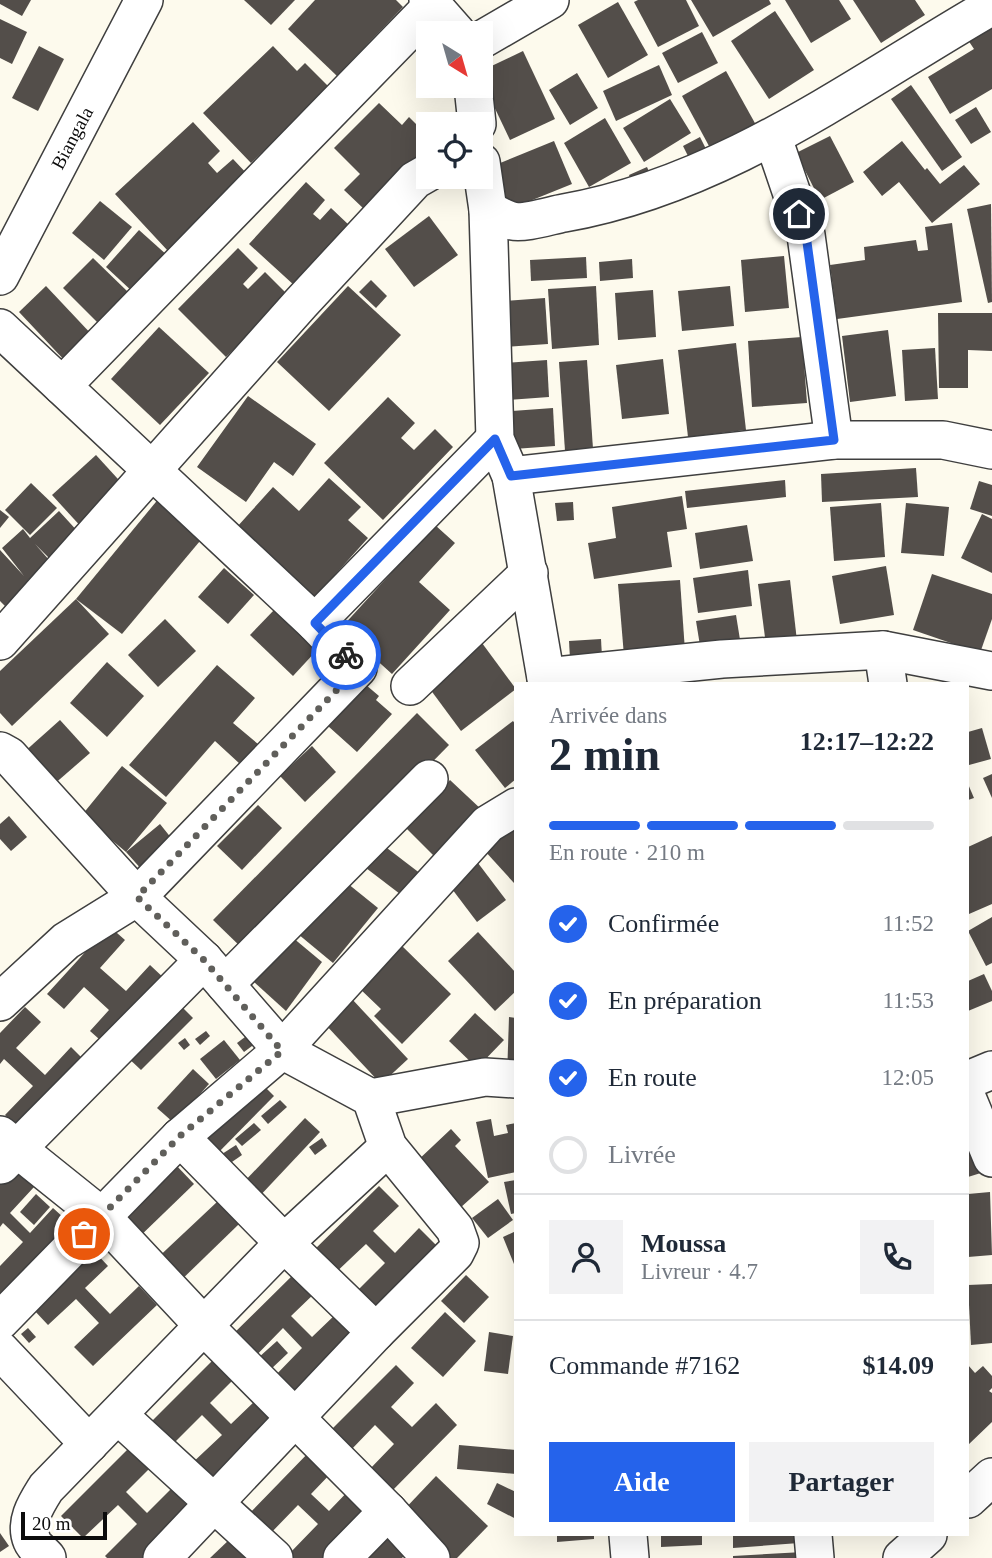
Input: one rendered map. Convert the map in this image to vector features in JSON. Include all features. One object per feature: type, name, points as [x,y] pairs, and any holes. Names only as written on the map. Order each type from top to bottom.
[{"type":"street","name":"Biangala","points":[[0,276],[144,0]]},
{"type":"street","points":[[494,32],[550,0]]},
{"type":"street","points":[[62,386],[430,3],[446,21]]},
{"type":"street","points":[[488,210],[514,222],[625,201],[702,172],[773,138],[992,6]]},
{"type":"street","points":[[773,138],[806,235],[834,440]]},
{"type":"street","points":[[0,641],[301,303],[416,179]]},
{"type":"street","points":[[485,189],[488,210],[495,439],[511,476],[547,681],[722,659],[992,671]]},
{"type":"street","points":[[0,328],[315,623],[358,668],[137,897],[66,941],[0,1002]]},
{"type":"street","points":[[315,623],[495,439]]},
{"type":"street","points":[[511,476],[834,440],[943,440],[992,450]]},
{"type":"street","points":[[410,686],[529,573]]},
{"type":"street","points":[[3,758],[137,897],[214,972],[282,1051],[371,1098],[485,1077],[514,1079]]},
{"type":"street","points":[[429,779],[214,972],[6,1150],[101,1216],[204,1326],[388,1511],[431,1558]]},
{"type":"street","points":[[0,1321],[180,1136],[282,1051],[488,824],[514,808]]},
{"type":"street","points":[[969,1080],[992,1070]]},
{"type":"street","points":[[162,1558],[376,1332],[456,1253],[460,1243],[454,1229],[388,1147],[371,1098]]},
{"type":"street","points":[[969,1102],[992,1158]]},
{"type":"street","points":[[180,1136],[284,1243],[376,1332]]},
{"type":"street","points":[[47,1558],[32,1542],[30,1521],[35,1505],[46,1489],[284,1243],[388,1147]]},
{"type":"street","points":[[0,1350],[89,1444]]},
{"type":"street","points":[[118,1415],[274,1558]]},
{"type":"street","points":[[969,1498],[992,1477]]},
{"type":"street","points":[[342,1558],[388,1511]]},
{"type":"street","points":[[628,1536],[630,1558]]},
{"type":"street","points":[[813,1536],[815,1558]]},
{"type":"street","points":[[902,1558],[927,1536]]},
{"type":"building","points":[[0,0],[31,0],[22,16],[0,4]]},
{"type":"building","points":[[244,0],[295,0],[271,25]]},
{"type":"building","points":[[315,0],[396,0],[403,7],[337,76],[288,29]]},
{"type":"building","points":[[686,0],[699,26],[658,47],[634,2]]},
{"type":"building","points":[[691,0],[769,0],[771,4],[713,37]]},
{"type":"building","points":[[785,0],[839,0],[851,19],[811,43]]},
{"type":"building","points":[[853,0],[915,0],[925,15],[881,43]]},
{"type":"building","points":[[618,2],[648,55],[608,78],[578,25]]},
{"type":"building","points":[[775,11],[814,70],[769,99],[731,41]]},
{"type":"building","points":[[0,19],[27,32],[12,64],[0,58]]},
{"type":"building","points":[[992,25],[992,89],[950,114],[928,77],[974,49],[968,40]]},
{"type":"building","points":[[702,32],[718,63],[678,83],[662,53]]},
{"type":"building","points":[[39,46],[64,59],[38,111],[12,98]]},
{"type":"building","points":[[273,46],[297,71],[305,63],[330,88],[251,163],[203,113]]},
{"type":"building","points":[[523,51],[555,119],[510,140],[490,98],[494,98],[494,65]]},
{"type":"building","points":[[659,65],[672,95],[616,121],[603,91]]},
{"type":"building","points":[[726,71],[761,134],[716,159],[682,96]]},
{"type":"building","points":[[577,73],[598,108],[570,125],[549,90]]},
{"type":"building","points":[[911,85],[962,157],[942,171],[891,99]]},
{"type":"building","points":[[670,99],[691,133],[644,162],[623,128]]},
{"type":"building","points":[[379,103],[402,125],[409,117],[416,124],[416,158],[364,209],[344,190],[360,174],[334,148]]},
{"type":"building","points":[[976,107],[991,132],[971,144],[955,120]]},
{"type":"building","points":[[605,118],[631,163],[589,187],[564,143]]},
{"type":"building","points":[[193,122],[220,151],[208,163],[217,173],[233,159],[249,176],[168,251],[115,194]]},
{"type":"building","points":[[830,136],[854,182],[820,200],[796,153]]},
{"type":"building","points":[[700,137],[713,163],[696,172],[683,146]]},
{"type":"building","points":[[554,141],[572,184],[510,209],[493,166]]},
{"type":"building","points":[[902,141],[940,184],[964,165],[980,184],[932,223],[899,182],[882,196],[863,172]]},
{"type":"building","points":[[647,167],[653,181],[634,189],[629,175]]},
{"type":"building","points":[[306,182],[325,200],[313,214],[320,220],[331,208],[350,226],[295,286],[249,244]]},
{"type":"building","points":[[100,201],[132,227],[104,260],[72,233]]},
{"type":"building","points":[[991,204],[992,302],[988,303],[967,209]]},
{"type":"building","points":[[429,216],[458,255],[414,287],[385,249]]},
{"type":"building","points":[[952,223],[962,302],[837,319],[830,265],[865,260],[864,247],[916,240],[918,251],[928,250],[925,227]]},
{"type":"building","points":[[139,230],[168,256],[134,293],[106,267]]},
{"type":"building","points":[[238,248],[258,268],[243,284],[248,289],[265,272],[288,295],[226,357],[178,309]]},
{"type":"building","points":[[784,256],[789,308],[745,312],[741,260]]},
{"type":"building","points":[[586,257],[587,278],[531,281],[530,260]]},
{"type":"building","points":[[93,258],[128,292],[98,323],[63,288]]},
{"type":"building","points":[[632,259],[633,278],[600,281],[599,262]]},
{"type":"building","points":[[371,280],[387,296],[376,308],[359,292]]},
{"type":"building","points":[[46,286],[94,337],[67,363],[19,312]]},
{"type":"building","points":[[348,286],[401,335],[329,411],[277,362]]},
{"type":"building","points":[[596,286],[599,345],[552,349],[548,289]]},
{"type":"building","points":[[730,286],[734,326],[682,331],[678,291]]},
{"type":"building","points":[[653,290],[656,337],[618,340],[615,293]]},
{"type":"building","points":[[545,298],[548,344],[506,347],[503,301]]},
{"type":"building","points":[[938,313],[992,313],[992,351],[968,350],[968,388],[939,388]]},
{"type":"building","points":[[159,327],[209,373],[160,425],[111,379]]},
{"type":"building","points":[[888,330],[896,396],[850,402],[842,336]]},
{"type":"building","points":[[802,337],[807,403],[752,407],[748,341]]},
{"type":"building","points":[[736,343],[746,430],[688,437],[678,350]]},
{"type":"building","points":[[935,348],[938,399],[905,401],[902,350]]},
{"type":"building","points":[[663,359],[669,414],[622,419],[616,365]]},
{"type":"building","points":[[547,360],[549,397],[508,400],[505,363]]},
{"type":"building","points":[[587,360],[593,449],[565,451],[559,362]]},
{"type":"building","points":[[248,396],[316,444],[293,476],[274,462],[246,502],[197,467]]},
{"type":"building","points":[[388,397],[415,423],[401,438],[414,450],[435,429],[453,447],[383,520],[324,463]]},
{"type":"building","points":[[553,408],[555,446],[514,449],[512,411]]},
{"type":"building","points":[[96,455],[128,490],[84,530],[52,495]]},
{"type":"building","points":[[916,468],[918,497],[822,502],[821,474]]},
{"type":"building","points":[[329,478],[361,507],[348,520],[368,538],[315,597],[237,527],[273,487],[299,511]]},
{"type":"building","points":[[785,480],[786,497],[687,508],[685,491]]},
{"type":"building","points":[[979,481],[992,485],[992,516],[970,509]]},
{"type":"building","points":[[31,483],[57,508],[30,535],[5,510]]},
{"type":"building","points":[[682,496],[687,529],[667,532],[672,567],[594,579],[588,543],[616,538],[612,507]]},
{"type":"building","points":[[160,497],[205,535],[122,634],[76,599]]},
{"type":"building","points":[[573,502],[574,520],[557,521],[555,503]]},
{"type":"building","points":[[881,503],[885,557],[834,561],[830,507]]},
{"type":"building","points":[[906,503],[949,507],[944,556],[901,553]]},
{"type":"building","points":[[0,510],[9,517],[0,528]]},
{"type":"building","points":[[59,511],[80,534],[52,561],[35,544],[50,561],[28,580],[31,583],[6,607],[0,601],[0,550],[24,576],[2,548],[23,529],[30,538]]},
{"type":"building","points":[[982,514],[992,519],[992,573],[961,558]]},
{"type":"building","points":[[435,525],[455,543],[419,582],[450,610],[392,674],[341,628]]},
{"type":"building","points":[[747,525],[753,561],[700,569],[695,533]]},
{"type":"building","points":[[886,566],[894,615],[840,624],[832,576]]},
{"type":"building","points":[[224,568],[254,595],[228,624],[198,597]]},
{"type":"building","points":[[748,570],[752,606],[698,613],[693,578]]},
{"type":"building","points":[[932,574],[992,594],[992,619],[980,653],[913,630]]},
{"type":"building","points":[[680,580],[685,651],[624,656],[618,584]]},
{"type":"building","points":[[790,580],[797,641],[766,645],[758,584]]},
{"type":"building","points":[[76,599],[109,634],[12,726],[0,713],[0,671]]},
{"type":"building","points":[[275,609],[318,649],[293,676],[250,635]]},
{"type":"building","points":[[736,615],[742,652],[702,658],[696,621]]},
{"type":"building","points":[[165,619],[196,651],[158,687],[128,655]]},
{"type":"building","points":[[601,639],[602,657],[570,659],[569,641]]},
{"type":"building","points":[[482,643],[514,686],[514,691],[461,731],[427,685]]},
{"type":"building","points":[[107,662],[144,696],[107,737],[70,703]]},
{"type":"building","points":[[217,665],[255,698],[233,723],[258,744],[240,764],[215,741],[166,797],[129,765]]},
{"type":"building","points":[[366,685],[379,696],[376,700],[392,714],[357,752],[328,726]]},
{"type":"building","points":[[417,713],[449,745],[246,952],[213,920]]},
{"type":"building","points":[[60,720],[90,753],[52,786],[23,753]]},
{"type":"building","points":[[513,721],[514,781],[505,788],[475,750]]},
{"type":"building","points":[[982,728],[991,759],[969,765],[969,732]]},
{"type":"building","points":[[312,746],[336,772],[305,802],[280,776]]},
{"type":"building","points":[[122,766],[167,803],[126,852],[82,815]]},
{"type":"building","points":[[992,774],[992,798],[983,778]]},
{"type":"building","points":[[450,780],[483,811],[437,859],[405,827]]},
{"type":"building","points":[[969,786],[974,798],[969,800]]},
{"type":"building","points":[[258,805],[282,828],[242,870],[217,846]]},
{"type":"building","points":[[9,816],[27,837],[11,851],[0,839],[0,824]]},
{"type":"building","points":[[160,824],[176,844],[143,871],[126,852]]},
{"type":"building","points":[[511,824],[514,827],[514,883],[484,850]]},
{"type":"building","points":[[992,836],[992,904],[969,914],[969,847]]},
{"type":"building","points":[[383,845],[421,874],[404,897],[366,868]]},
{"type":"building","points":[[478,863],[506,900],[477,922],[449,885]]},
{"type":"building","points":[[342,879],[378,908],[333,963],[298,934]]},
{"type":"building","points":[[992,917],[992,963],[986,966],[969,930]]},
{"type":"building","points":[[109,926],[125,940],[100,968],[126,991],[150,965],[167,981],[108,1047],[90,1031],[109,1010],[84,987],[64,1009],[47,994]]},
{"type":"building","points":[[478,932],[514,971],[514,993],[495,1011],[448,961]]},
{"type":"building","points":[[292,937],[322,962],[286,1011],[253,981]]},
{"type":"building","points":[[400,944],[451,994],[402,1044],[374,1016],[381,1009],[358,987]]},
{"type":"building","points":[[984,974],[992,991],[992,1001],[969,1011],[969,981]]},
{"type":"building","points":[[351,998],[408,1059],[381,1084],[324,1023]]},
{"type":"building","points":[[177,1002],[193,1018],[141,1070],[125,1055]]},
{"type":"building","points":[[25,1007],[41,1022],[16,1048],[45,1075],[71,1047],[89,1065],[23,1133],[5,1115],[33,1086],[4,1059],[0,1064],[0,1033]]},
{"type":"building","points":[[475,1013],[504,1040],[477,1068],[449,1041]]},
{"type":"building","points":[[509,1017],[514,1018],[514,1077],[507,1077]]},
{"type":"building","points":[[206,1031],[210,1036],[200,1045],[195,1039]]},
{"type":"building","points":[[253,1031],[260,1040],[244,1052],[237,1043]]},
{"type":"building","points":[[185,1038],[190,1045],[184,1050],[178,1043]]},
{"type":"building","points":[[224,1040],[240,1060],[216,1079],[200,1059]]},
{"type":"building","points":[[193,1069],[209,1084],[174,1123],[157,1108]]},
{"type":"building","points":[[258,1080],[274,1096],[215,1156],[199,1141]]},
{"type":"building","points":[[280,1100],[287,1107],[268,1124],[261,1116]]},
{"type":"building","points":[[305,1118],[320,1132],[256,1200],[241,1185]]},
{"type":"building","points":[[491,1119],[494,1136],[508,1133],[506,1125],[514,1123],[514,1172],[488,1178],[476,1122]]},
{"type":"building","points":[[254,1123],[261,1130],[242,1146],[235,1139]]},
{"type":"building","points":[[969,1128],[984,1172],[969,1177]]},
{"type":"building","points":[[451,1129],[461,1140],[455,1146],[489,1182],[460,1208],[416,1162]]},
{"type":"building","points":[[322,1138],[327,1146],[315,1155],[309,1147]]},
{"type":"building","points":[[236,1145],[242,1155],[229,1164],[222,1154]]},
{"type":"building","points":[[175,1164],[194,1184],[134,1242],[115,1222]]},
{"type":"building","points":[[14,1168],[34,1187],[10,1213],[30,1233],[53,1208],[76,1229],[0,1309],[0,1266],[23,1242],[3,1223],[0,1227],[0,1182]]},
{"type":"building","points":[[514,1180],[514,1213],[511,1214],[504,1182]]},
{"type":"building","points":[[379,1186],[399,1206],[373,1231],[395,1253],[419,1228],[440,1249],[373,1315],[353,1295],[385,1263],[366,1244],[331,1277],[309,1255]]},
{"type":"building","points":[[990,1192],[992,1255],[969,1257],[969,1194]]},
{"type":"building","points":[[36,1194],[50,1207],[34,1225],[20,1212]]},
{"type":"building","points":[[498,1199],[513,1220],[488,1238],[472,1218]]},
{"type":"building","points":[[218,1201],[239,1224],[173,1288],[151,1264]]},
{"type":"building","points":[[514,1232],[514,1264],[503,1237]]},
{"type":"building","points":[[94,1251],[108,1266],[85,1288],[110,1314],[139,1286],[157,1305],[93,1366],[74,1347],[99,1323],[76,1299],[48,1325],[33,1309]]},
{"type":"building","points":[[297,1271],[317,1291],[291,1316],[312,1337],[337,1313],[357,1334],[291,1400],[271,1380],[302,1348],[283,1328],[249,1363],[227,1340]]},
{"type":"building","points":[[466,1275],[489,1297],[464,1323],[441,1301]]},
{"type":"building","points":[[992,1284],[992,1343],[971,1345],[969,1285]]},
{"type":"building","points":[[445,1312],[476,1341],[443,1377],[411,1348]]},
{"type":"building","points":[[28,1328],[36,1337],[29,1343],[21,1334]]},
{"type":"building","points":[[489,1332],[513,1336],[508,1374],[484,1371]]},
{"type":"building","points":[[277,1341],[288,1353],[269,1371],[258,1358]]},
{"type":"building","points":[[216,1357],[236,1377],[210,1403],[231,1424],[256,1400],[276,1421],[210,1487],[189,1466],[222,1435],[202,1415],[168,1449],[146,1427]]},
{"type":"building","points":[[396,1365],[414,1383],[391,1407],[412,1427],[436,1403],[457,1425],[389,1494],[367,1472],[394,1444],[375,1425],[350,1451],[330,1431]]},
{"type":"building","points":[[969,1366],[975,1373],[983,1366],[992,1376],[992,1388],[989,1391],[992,1393],[992,1422],[969,1444]]},
{"type":"building","points":[[459,1445],[514,1450],[514,1474],[457,1469]]},
{"type":"building","points":[[131,1446],[151,1467],[126,1492],[147,1513],[171,1489],[192,1510],[143,1558],[107,1558],[105,1556],[137,1524],[118,1505],[83,1538],[61,1516]]},
{"type":"building","points":[[313,1448],[335,1469],[311,1494],[329,1511],[354,1485],[378,1507],[330,1558],[291,1558],[288,1555],[318,1524],[298,1505],[268,1536],[247,1516]]},
{"type":"building","points":[[436,1476],[488,1526],[457,1558],[445,1558],[400,1514]]},
{"type":"building","points":[[497,1483],[514,1491],[514,1518],[487,1504]]},
{"type":"building","points":[[390,1530],[410,1550],[402,1558],[363,1558]]},
{"type":"building","points":[[0,1533],[9,1546],[0,1552]]},
{"type":"building","points":[[557,1536],[594,1536],[594,1539],[557,1542]]},
{"type":"building","points":[[661,1536],[702,1536],[702,1545],[661,1547]]},
{"type":"building","points":[[733,1536],[799,1536],[799,1543],[733,1548]]},
{"type":"building","points":[[231,1538],[247,1558],[210,1558]]},
{"type":"building","points":[[803,1552],[803,1558],[733,1558],[733,1556]]},
{"type":"way so far","points":[[84,1234],[180,1136],[282,1051],[204,960],[137,897],[358,668],[346,655]]},
{"type":"route","points":[[346,655],[315,623],[495,439],[511,476],[834,440],[806,235],[799,214]]}]
